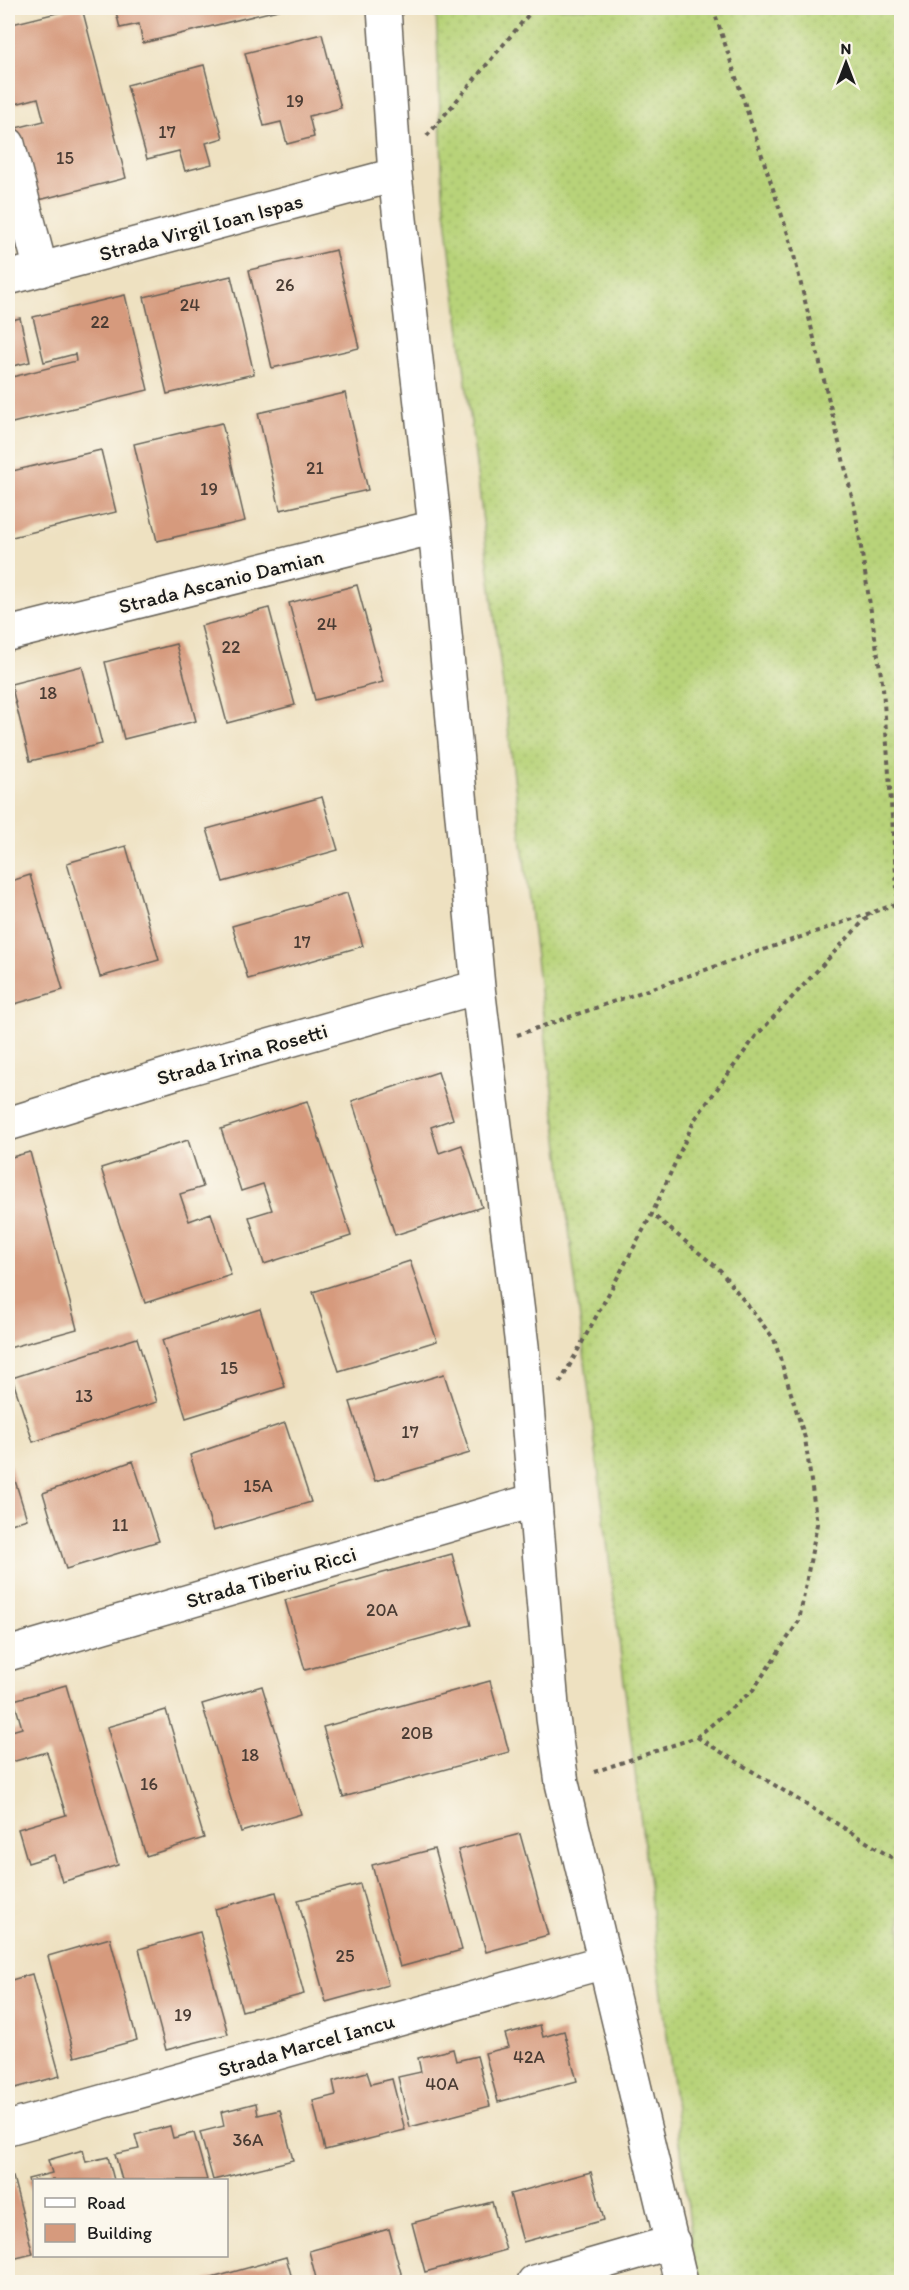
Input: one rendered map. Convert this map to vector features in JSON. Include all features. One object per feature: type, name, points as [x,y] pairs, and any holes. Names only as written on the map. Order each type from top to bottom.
[{"type":"street","points":[[384,8],[395,175],[435,527],[478,987],[522,1346],[553,1718],[562,1783],[681,2283]]},
{"type":"street","points":[[8,144],[41,270]]},
{"type":"street","name":"Strada Virgil Ioan Ispas","points":[[8,279],[395,175]]},
{"type":"street","name":"Strada Ascanio Damian","points":[[8,634],[435,527]]},
{"type":"street","name":"Strada Irina Rosetti","points":[[8,1124],[187,1069],[478,987]]},
{"type":"street","name":"Strada Tiberiu Ricci","points":[[8,1654],[535,1500]]},
{"type":"street","name":"Strada Marcel Iancu","points":[[8,2128],[604,1962]]},
{"type":"street","points":[[534,2283],[673,2242]]},
{"type":"path","points":[[395,175],[534,8]]},
{"type":"path","points":[[485,1045],[900,902],[883,688],[855,509],[791,243],[713,8]]},
{"type":"path","points":[[557,1388],[652,1214],[695,1119],[756,1036],[871,913]]},
{"type":"path","points":[[562,1783],[697,1737],[753,1689],[799,1621],[817,1524],[805,1438],[774,1339],[720,1270],[652,1214]]},
{"type":"path","points":[[697,1737],[902,1864]]},
{"type":"green space","points":[[436,8],[901,8],[901,2282],[697,2282],[443,193]]},
{"type":"building","points":[[82,8],[126,178],[27,203],[8,130],[44,121],[38,98],[8,106],[8,25]]},
{"type":"building","points":[[115,8],[286,8],[143,43],[139,24],[120,28]]},
{"type":"building","points":[[322,34],[341,108],[309,116],[314,137],[287,144],[281,122],[264,126],[245,53]]},
{"type":"building","points":[[204,65],[223,138],[206,143],[212,164],[185,171],[179,151],[147,159],[127,85]]},
{"type":"building","points":[[336,250],[359,348],[272,368],[249,270]]},
{"type":"building","points":[[231,276],[254,374],[167,394],[144,297]]},
{"type":"building","points":[[125,295],[148,390],[8,424],[8,378],[76,361],[75,354],[44,362],[33,317]]},
{"type":"building","points":[[20,318],[30,362],[8,367],[8,321]]},
{"type":"building","points":[[345,393],[368,490],[280,510],[258,413]]},
{"type":"building","points":[[222,423],[245,521],[157,541],[134,444]]},
{"type":"building","points":[[101,450],[116,512],[8,538],[8,472]]},
{"type":"building","points":[[357,585],[383,682],[315,700],[289,603]]},
{"type":"building","points":[[269,608],[295,705],[227,723],[201,626]]},
{"type":"building","points":[[176,644],[196,721],[124,739],[105,662]]},
{"type":"building","points":[[82,666],[102,744],[30,761],[11,684]]},
{"type":"building","points":[[322,797],[338,850],[223,882],[207,829]]},
{"type":"building","points":[[126,846],[159,960],[100,977],[67,863]]},
{"type":"building","points":[[30,875],[63,990],[8,1006],[8,882]]},
{"type":"building","points":[[347,893],[363,946],[248,979],[232,926]]},
{"type":"building","points":[[438,1072],[453,1119],[431,1127],[439,1153],[462,1145],[482,1207],[395,1235],[352,1101]]},
{"type":"building","points":[[307,1101],[351,1236],[264,1264],[249,1217],[272,1210],[263,1184],[241,1191],[221,1129]]},
{"type":"building","points":[[188,1140],[203,1187],[180,1194],[189,1221],[211,1213],[231,1275],[145,1303],[101,1168]]},
{"type":"building","points":[[30,1152],[77,1329],[9,1348],[8,1158]]},
{"type":"building","points":[[410,1261],[437,1341],[339,1371],[313,1292]]},
{"type":"building","points":[[260,1309],[285,1387],[186,1418],[162,1340]]},
{"type":"building","points":[[137,1338],[157,1402],[33,1442],[12,1378]]},
{"type":"building","points":[[444,1374],[470,1453],[375,1481],[350,1402]]},
{"type":"building","points":[[285,1423],[311,1502],[213,1531],[190,1455]]},
{"type":"building","points":[[8,1458],[27,1519],[8,1525]]},
{"type":"building","points":[[133,1461],[159,1541],[66,1569],[43,1493]]},
{"type":"building","points":[[452,1554],[471,1625],[305,1670],[285,1600]]},
{"type":"building","points":[[490,1681],[509,1752],[343,1797],[323,1727]]},
{"type":"building","points":[[66,1685],[118,1865],[62,1882],[54,1855],[28,1863],[18,1829],[66,1815],[47,1752],[8,1763],[8,1732],[22,1728],[14,1700]]},
{"type":"building","points":[[262,1686],[301,1814],[241,1832],[202,1704]]},
{"type":"building","points":[[166,1710],[204,1838],[146,1856],[107,1727]]},
{"type":"building","points":[[520,1834],[548,1935],[486,1952],[458,1850]]},
{"type":"building","points":[[434,1849],[462,1950],[400,1967],[372,1865]]},
{"type":"building","points":[[360,1884],[388,1985],[326,2002],[298,1900]]},
{"type":"building","points":[[276,1892],[304,1994],[242,2011],[215,1909]]},
{"type":"building","points":[[200,1932],[228,2034],[166,2050],[139,1949]]},
{"type":"building","points":[[110,1938],[137,2040],[75,2057],[48,1956]]},
{"type":"building","points":[[32,1974],[60,2076],[8,2090],[8,1981]]},
{"type":"building","points":[[540,2025],[543,2037],[564,2031],[577,2081],[498,2102],[485,2053],[509,2047],[505,2034]]},
{"type":"building","points":[[453,2049],[456,2061],[477,2056],[490,2106],[410,2127],[398,2077],[421,2072],[418,2058]]},
{"type":"building","points":[[367,2072],[371,2084],[392,2079],[405,2130],[325,2150],[313,2101],[336,2095],[333,2081]]},
{"type":"building","points":[[256,2103],[258,2115],[280,2110],[293,2160],[213,2179],[200,2132],[224,2126],[221,2112]]},
{"type":"building","points":[[170,2126],[173,2138],[194,2133],[207,2179],[122,2179],[115,2154],[139,2149],[135,2135]]},
{"type":"building","points":[[83,2150],[86,2162],[108,2157],[114,2179],[33,2179],[33,2197],[28,2179],[52,2173],[48,2160]]},
{"type":"building","points":[[591,2172],[604,2220],[523,2242],[510,2194]]},
{"type":"building","points":[[13,2177],[33,2254],[8,2260],[8,2179]]},
{"type":"building","points":[[492,2202],[506,2250],[425,2272],[412,2223]]},
{"type":"building","points":[[389,2229],[402,2277],[381,2282],[317,2282],[309,2251]]},
{"type":"building","points":[[286,2257],[293,2282],[206,2282],[205,2280]]}]
